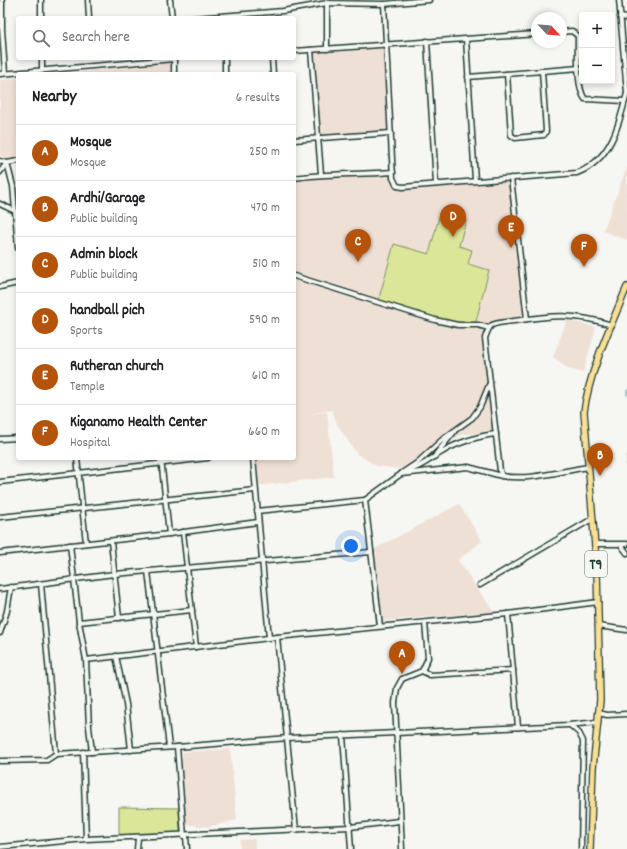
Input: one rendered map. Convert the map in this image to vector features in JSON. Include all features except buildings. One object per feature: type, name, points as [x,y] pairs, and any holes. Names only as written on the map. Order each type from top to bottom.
[{"type":"highway","name":"T9","points":[[590,849],[593,768],[599,713],[598,602],[584,412],[586,395],[627,287]]},
{"type":"street","points":[[2,0],[2,73],[16,72]]},
{"type":"street","points":[[41,0],[41,16]]},
{"type":"street","points":[[88,0],[89,16]]},
{"type":"street","points":[[170,0],[172,16]]},
{"type":"street","points":[[234,16],[283,11],[327,2],[384,4],[429,0]]},
{"type":"street","points":[[384,4],[393,172],[395,183],[397,186],[403,187],[475,180],[578,173],[586,170],[601,157],[612,142],[620,121],[627,93],[619,0]]},
{"type":"street","points":[[327,2],[327,49]]},
{"type":"street","points":[[283,11],[283,16]]},
{"type":"street","points":[[620,17],[627,18]]},
{"type":"street","points":[[468,77],[579,68],[578,36],[572,31],[567,31]]},
{"type":"street","points":[[296,51],[531,34]]},
{"type":"street","points":[[466,39],[475,180]]},
{"type":"street","points":[[427,41],[436,184]]},
{"type":"street","points":[[311,50],[321,174]]},
{"type":"street","points":[[42,60],[42,71]]},
{"type":"street","points":[[22,72],[138,60]]},
{"type":"street","points":[[174,60],[174,72]]},
{"type":"street","points":[[225,60],[225,72]]},
{"type":"street","points":[[272,60],[273,72]]},
{"type":"street","points":[[507,74],[511,135],[515,138],[544,135],[546,131],[542,71]]},
{"type":"street","points":[[581,84],[582,95],[585,99],[625,101]]},
{"type":"street","points":[[296,140],[391,133]]},
{"type":"street","points":[[0,161],[7,163],[16,161]]},
{"type":"street","points":[[0,172],[7,163]]},
{"type":"street","points":[[7,163],[13,186],[16,223]]},
{"type":"street","points":[[296,178],[321,174],[365,175],[393,172]]},
{"type":"street","points":[[511,178],[527,319]]},
{"type":"street","points":[[0,204],[15,211]]},
{"type":"street","points":[[296,277],[435,320],[458,325],[478,325],[489,328]]},
{"type":"street","points":[[0,287],[16,283]]},
{"type":"street","points":[[502,476],[500,471],[485,338],[489,328],[493,324],[527,319],[573,316],[588,318],[612,325]]},
{"type":"street","points":[[257,512],[365,500],[372,497],[391,479],[417,463],[443,438],[456,430],[476,413],[490,380]]},
{"type":"street","points":[[434,457],[456,430]]},
{"type":"street","points":[[403,472],[422,465],[442,451],[475,438],[496,434]]},
{"type":"street","points":[[0,440],[16,438]]},
{"type":"street","points":[[77,460],[86,543]]},
{"type":"street","points":[[160,460],[169,534]]},
{"type":"street","points":[[0,482],[189,460]]},
{"type":"street","points":[[253,460],[269,638]]},
{"type":"street","points":[[403,472],[468,467],[514,478],[588,467]]},
{"type":"street","points":[[0,517],[166,498],[255,490]]},
{"type":"street","points":[[365,500],[380,626]]},
{"type":"street","points":[[480,585],[592,519]]},
{"type":"street","points":[[0,553],[169,534],[258,522]]},
{"type":"street","points":[[183,532],[196,647]]},
{"type":"street","points":[[111,540],[119,618]]},
{"type":"street","points":[[594,544],[627,544]]},
{"type":"street","points":[[70,545],[79,622],[86,660],[89,727],[92,752]]},
{"type":"street","points":[[622,545],[627,553]]},
{"type":"street","points":[[0,589],[114,574],[371,552]]},
{"type":"street","points":[[148,571],[169,747]]},
{"type":"street","points":[[41,584],[56,754]]},
{"type":"street","points":[[0,634],[7,611],[11,587]]},
{"type":"street","points":[[86,660],[277,637],[508,614],[598,602]]},
{"type":"street","points":[[79,622],[192,610]]},
{"type":"street","points":[[508,614],[518,727]]},
{"type":"street","points":[[402,849],[399,821],[396,732],[397,688],[402,679],[422,671],[428,658],[425,623]]},
{"type":"street","points":[[598,626],[627,630]]},
{"type":"street","points":[[277,637],[296,830]]},
{"type":"street","points":[[116,656],[126,704],[131,750]]},
{"type":"street","points":[[422,671],[430,675],[513,670]]},
{"type":"street","points":[[599,713],[607,715],[627,714]]},
{"type":"street","points":[[0,761],[47,760],[56,754],[177,747],[343,734],[569,725],[598,722]]},
{"type":"street","points":[[569,725],[579,733],[583,741],[581,849]]},
{"type":"street","points":[[343,734],[351,849]]},
{"type":"street","points":[[177,747],[187,849]]},
{"type":"street","points":[[83,752],[86,839]]},
{"type":"street","points":[[0,847],[86,839],[185,836],[350,827],[399,821]]},
{"type":"street","points":[[137,849],[138,838]]},
{"type":"shaded area","points":[[385,45],[390,133],[320,138],[312,50]]},
{"type":"shaded area","points":[[170,63],[170,72],[77,72]]},
{"type":"shaded area","points":[[16,78],[16,159],[9,159],[0,156],[0,80]]},
{"type":"shaded area","points":[[627,167],[627,240],[603,231]]},
{"type":"shaded area","points":[[393,172],[394,178],[398,185],[511,178],[527,319],[494,324],[485,338],[496,434],[463,434],[400,469],[377,466],[357,454],[338,426],[332,410],[307,414],[327,412],[334,477],[255,486],[253,460],[296,460],[296,178]]},
{"type":"shaded area","points":[[567,320],[596,327],[583,373],[567,368],[553,357]]},
{"type":"shaded area","points":[[459,504],[482,541],[458,560],[494,612],[383,621],[373,550]]},
{"type":"shaded area","points":[[230,749],[237,820],[208,827],[185,824],[182,752]]},
{"type":"shaded area","points":[[255,839],[255,849],[240,849],[240,840]]},
{"type":"green space","points":[[440,213],[466,220],[459,246],[472,250],[468,264],[489,270],[475,325],[460,325],[378,302],[394,244],[429,254]]},
{"type":"green space","points":[[119,807],[179,808],[180,833],[119,836]]},
{"type":"waterway","points":[[627,390],[627,395]]},
{"type":"waterway","points":[[627,456],[627,469]]},
{"type":"place","name":"handball pich","points":[[453,237]]},
{"type":"place","name":"Rutheran church","points":[[511,248]]},
{"type":"place","name":"Admin block","points":[[358,262]]},
{"type":"place","name":"Kiganamo Health Center","points":[[584,267]]},
{"type":"place","name":"Ardhi/Garage","points":[[600,476]]},
{"type":"place","name":"Mosque","points":[[402,674]]}]
